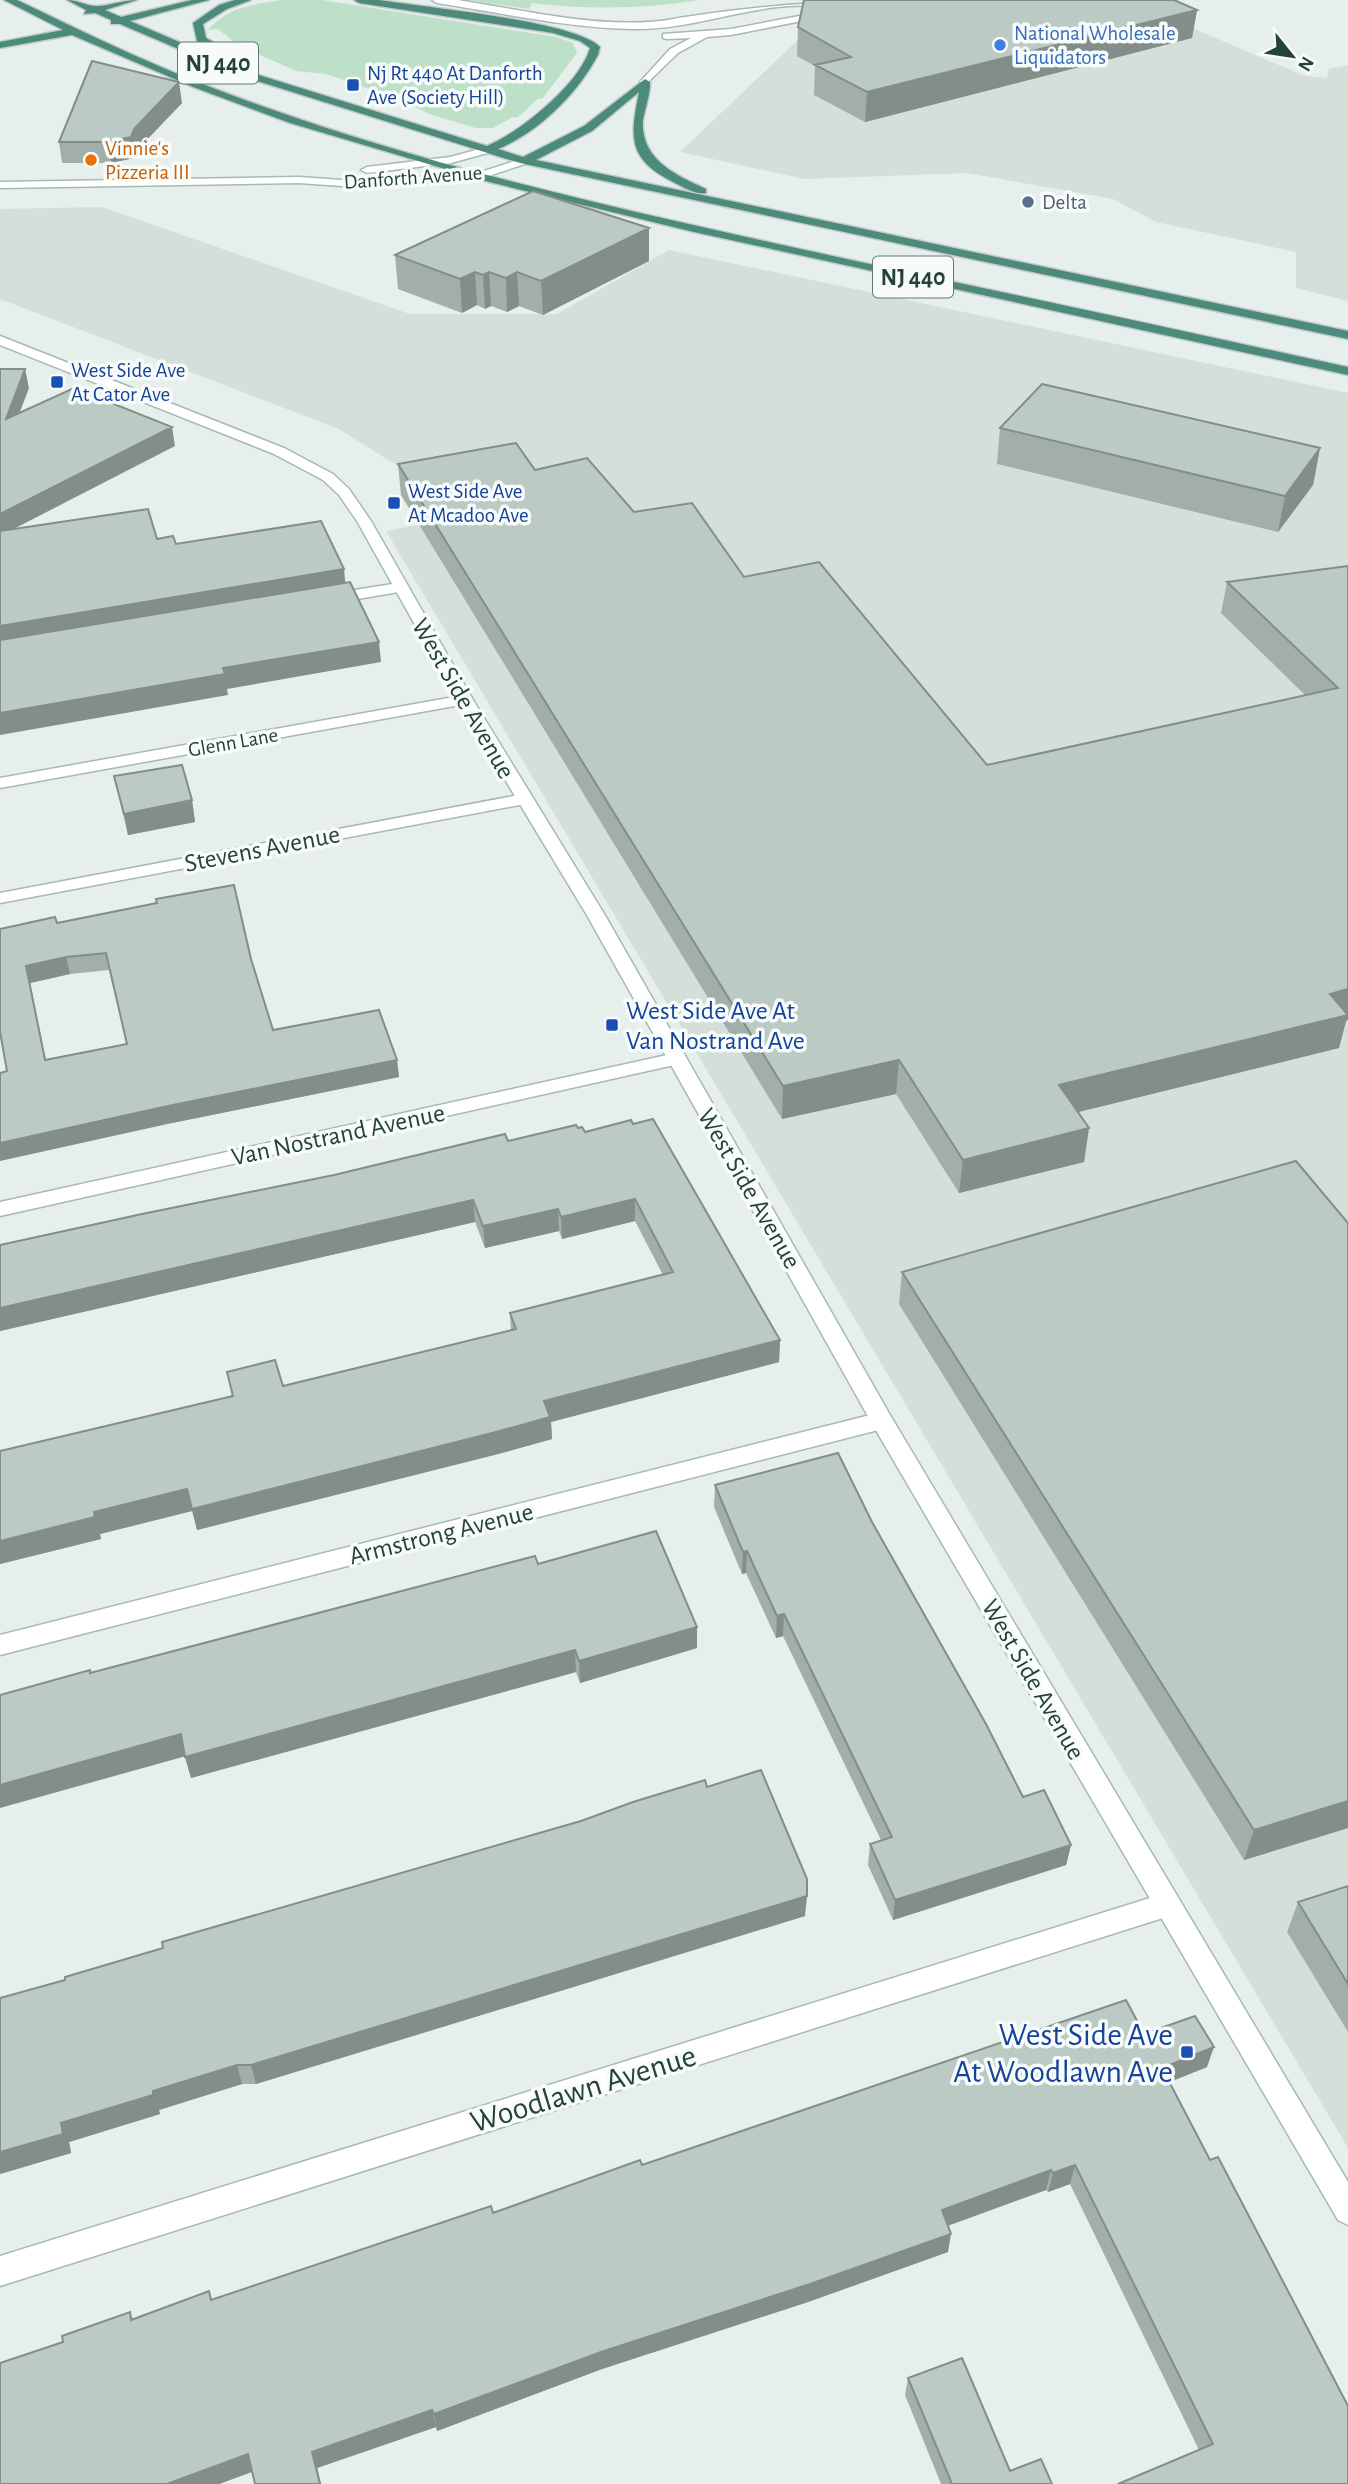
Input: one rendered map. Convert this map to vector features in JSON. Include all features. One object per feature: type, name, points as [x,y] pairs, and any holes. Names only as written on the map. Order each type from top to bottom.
[{"type":"highway","name":"NJ 440","points":[[9,0],[73,32],[239,101],[479,176],[622,214],[1348,371]]},
{"type":"highway","name":"NJ 440","points":[[72,0],[248,75],[524,161],[1348,335]]},
{"type":"highway","points":[[73,32],[71,27],[76,17],[132,0]]},
{"type":"highway","points":[[0,45],[73,32],[204,0]]},
{"type":"highway","points":[[246,0],[223,7],[201,20],[197,27],[201,39],[217,50],[321,98]]},
{"type":"highway","points":[[359,0],[554,30],[584,39],[595,47],[594,54],[547,113],[511,139],[487,150]]},
{"type":"highway","points":[[524,161],[594,125],[645,82]]},
{"type":"highway","points":[[645,82],[646,94],[636,130],[643,153],[670,176],[750,210]]},
{"type":"street","points":[[437,0],[619,25],[670,23],[785,1],[847,6]]},
{"type":"street","points":[[645,82],[674,51],[708,33],[722,27],[794,13],[822,2]]},
{"type":"street","points":[[653,38],[731,32],[813,16],[822,2]]},
{"type":"street","points":[[751,8],[767,12],[771,15],[769,18]]},
{"type":"street","points":[[554,30],[602,37]]},
{"type":"street","name":"Danforth Avenue","points":[[299,180],[433,163],[487,150]]},
{"type":"street","name":"Danforth Avenue","points":[[0,185],[299,180],[356,184],[479,176],[524,161]]},
{"type":"street","name":"West Side Avenue","points":[[0,340],[190,414],[312,466],[344,492],[364,520],[399,587],[465,700],[597,917],[882,1421],[1348,2210]]},
{"type":"street","points":[[316,601],[399,587]]},
{"type":"street","name":"Glenn Lane","points":[[0,783],[465,700]]},
{"type":"street","name":"Stevens Avenue","points":[[0,898],[524,799]]},
{"type":"street","name":"Van Nostrand Avenue","points":[[0,1209],[676,1059]]},
{"type":"street","name":"Armstrong Avenue","points":[[0,1645],[882,1421]]},
{"type":"street","name":"Woodlawn Avenue","points":[[0,2271],[1166,1905]]},
{"type":"shaded area","points":[[1126,0],[1305,76],[1327,78],[1329,69],[1348,65],[1348,301],[1296,288],[1296,252],[1156,222],[1113,199],[967,173],[805,179],[680,152],[801,37]]},
{"type":"shaded area","points":[[102,207],[410,314],[557,314],[669,250],[1348,393],[1348,2148],[386,531],[441,520],[398,466],[339,429],[0,299],[0,209]]},
{"type":"green space","points":[[281,0],[322,0],[556,37],[573,43],[577,53],[542,99],[538,99],[517,118],[513,117],[493,128],[476,128],[429,114],[397,98],[326,74],[296,71],[238,45],[218,29],[208,30],[232,11]]},
{"type":"green space","points":[[469,0],[700,0],[616,8],[532,3],[529,9]]},
{"type":"building","points":[[804,0],[1174,0],[1197,10],[867,92],[815,65],[851,57],[798,27]]},
{"type":"building","points":[[92,61],[179,82],[134,129],[131,137],[108,142],[59,142]]},
{"type":"building","points":[[533,191],[649,228],[541,281],[517,272],[506,278],[489,272],[483,275],[475,272],[460,279],[395,255]]},
{"type":"building","points":[[0,369],[25,369],[6,419],[74,388],[172,427],[0,514]]},
{"type":"building","points":[[1042,384],[1320,448],[1285,496],[1000,428]]},
{"type":"building","points":[[516,443],[535,470],[587,458],[634,512],[692,503],[744,577],[819,562],[987,765],[1338,688],[1227,582],[1348,566],[1348,989],[1330,994],[1348,1015],[1059,1085],[1089,1128],[963,1160],[899,1060],[783,1086],[398,464]]},
{"type":"building","points":[[148,509],[157,539],[173,536],[176,544],[321,521],[344,569],[0,626],[0,531]]},
{"type":"building","points":[[350,582],[379,642],[223,668],[225,674],[0,713],[0,640]]},
{"type":"building","points":[[182,765],[192,800],[124,814],[114,776]]},
{"type":"building","points":[[234,885],[251,959],[273,1030],[379,1010],[397,1060],[0,1143],[0,1073],[7,1071],[0,1032],[0,929],[55,917],[57,923],[157,903],[156,899]],"holes":[[[106,953],[127,1044],[45,1060],[26,966],[66,957]]]},
{"type":"building","points":[[653,1119],[780,1340],[544,1401],[550,1417],[496,1432],[192,1509],[187,1489],[94,1512],[95,1517],[0,1541],[0,1451],[233,1396],[227,1372],[275,1360],[283,1386],[516,1329],[510,1313],[673,1272],[635,1199],[561,1217],[558,1209],[483,1226],[473,1200],[0,1308],[0,1245],[334,1175],[505,1134],[508,1141],[576,1125],[578,1128],[582,1127],[585,1132],[631,1120],[633,1124]]},
{"type":"building","points":[[1296,1161],[1348,1223],[1348,1801],[1254,1830],[902,1272]]},
{"type":"building","points":[[838,1453],[872,1522],[986,1724],[1023,1797],[1044,1790],[1071,1845],[895,1900],[870,1844],[892,1837],[784,1614],[777,1616],[747,1551],[743,1552],[715,1485]]},
{"type":"building","points":[[656,1531],[697,1627],[579,1661],[575,1650],[185,1757],[181,1734],[0,1785],[0,1695],[535,1556],[538,1564]]},
{"type":"building","points":[[761,1770],[807,1879],[807,1896],[251,2065],[237,2065],[153,2091],[153,2095],[61,2123],[63,2134],[0,2152],[0,1998],[163,1948],[162,1942],[581,1821],[705,1780],[707,1787]]},
{"type":"building","points":[[1348,1886],[1348,1984],[1298,1902]]},
{"type":"building","points":[[1126,2000],[1144,2034],[1195,2016],[1214,2047],[1162,2068],[1210,2160],[1218,2157],[1348,2406],[1348,2484],[1118,2484],[1213,2444],[1075,2165],[1053,2173],[1051,2170],[942,2210],[951,2234],[810,2284],[601,2352],[434,2414],[432,2410],[312,2452],[320,2484],[255,2484],[248,2454],[167,2484],[0,2484],[0,2363],[63,2342],[62,2336],[130,2312],[131,2320],[209,2291],[211,2300],[491,2206],[493,2213],[640,2160],[642,2165]]},
{"type":"building","points":[[962,2358],[1010,2471],[1041,2459],[1052,2484],[952,2484],[908,2378]]},
{"type":"place","name":"National Wholesale Liquidators","points":[[1000,45]]},
{"type":"place","name":"Nj Rt 440 At Danforth Ave (Society Hill)","points":[[353,85]]},
{"type":"place","name":"Vinnie's Pizzeria III","points":[[91,160]]},
{"type":"place","name":"Delta","points":[[1028,202]]},
{"type":"place","name":"West Side Ave At Cator Ave","points":[[57,382]]},
{"type":"place","name":"West Side Ave At Mcadoo Ave","points":[[394,503]]},
{"type":"place","name":"West Side Ave At Van Nostrand Ave","points":[[612,1025]]},
{"type":"place","name":"West Side Ave At Woodlawn Ave","points":[[1187,2052]]}]
